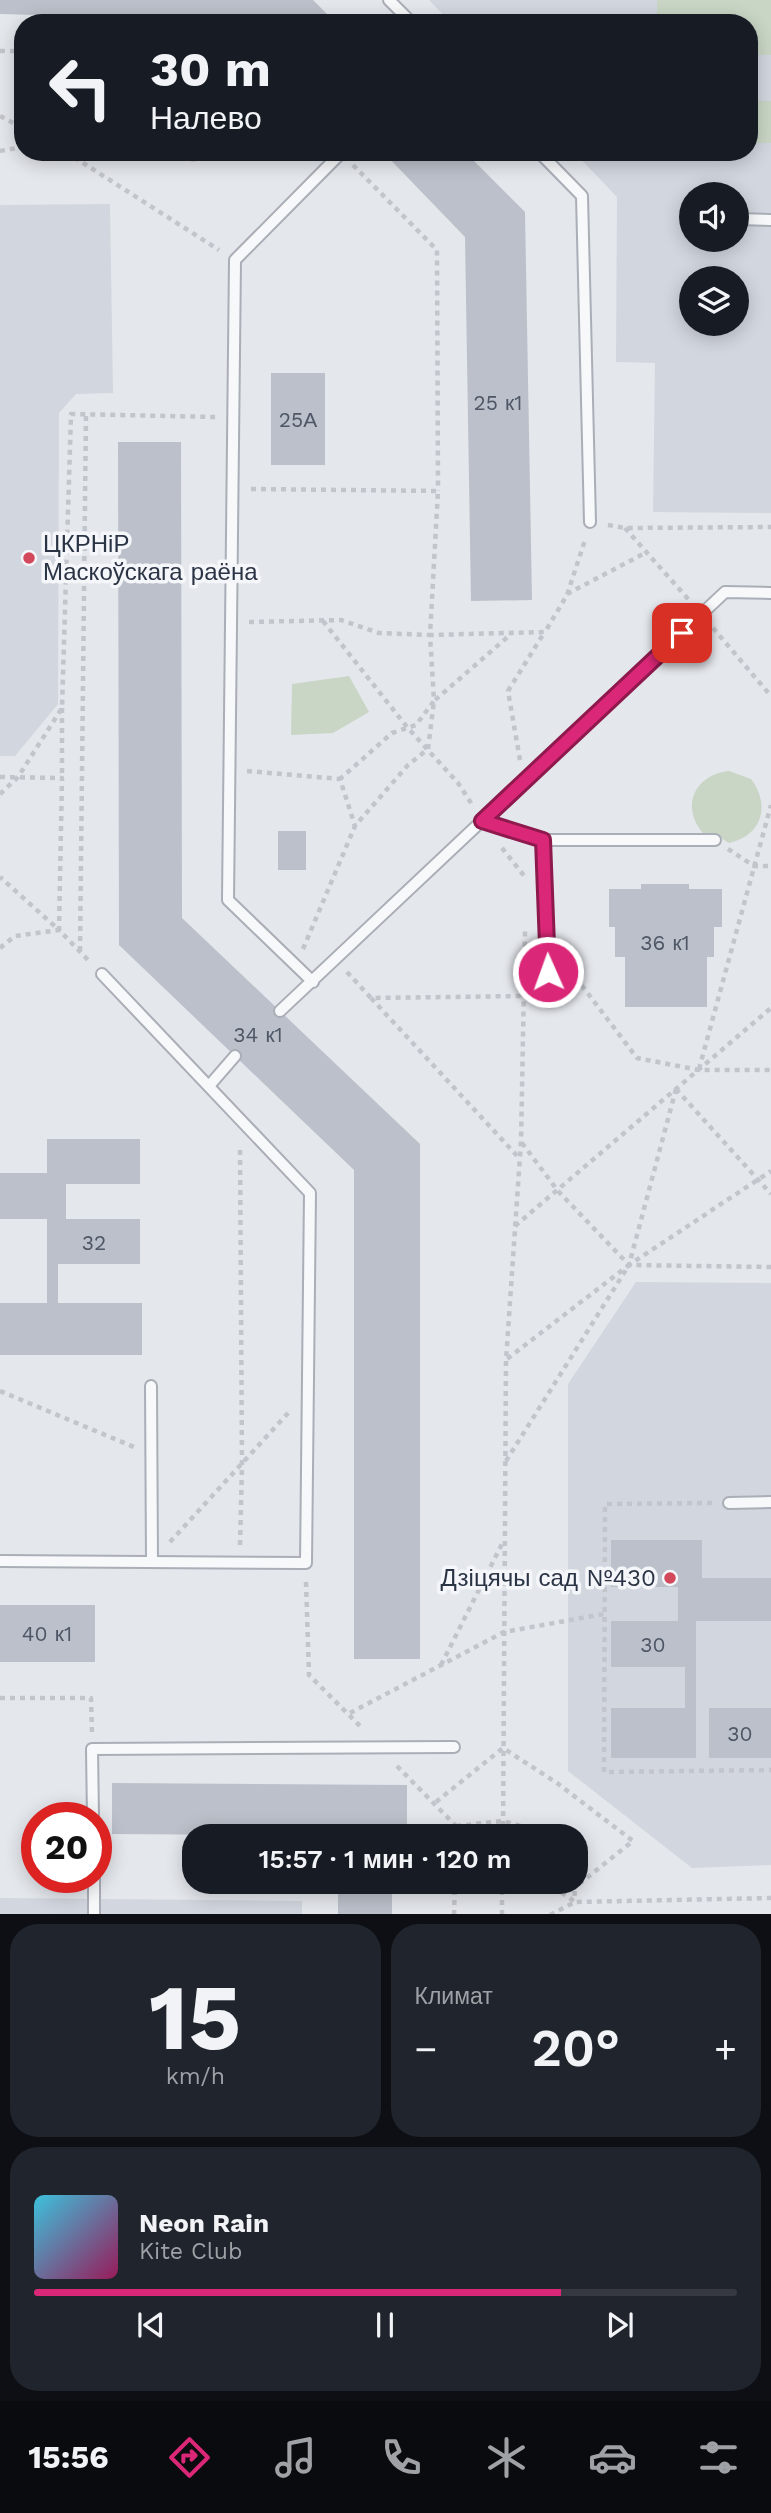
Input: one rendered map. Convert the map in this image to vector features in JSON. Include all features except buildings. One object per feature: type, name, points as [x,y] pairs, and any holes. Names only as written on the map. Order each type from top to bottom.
[{"type":"lane","points":[[389,0],[403,14]]},
{"type":"lane","points":[[313,982],[228,900],[235,260],[333,161]]},
{"type":"lane","points":[[548,161],[582,196],[590,522]]},
{"type":"lane","points":[[749,219],[771,220]]},
{"type":"lane","points":[[281,1011],[725,592],[771,593]]},
{"type":"lane","points":[[482,821],[543,840],[715,840]]},
{"type":"lane","points":[[543,840],[550,977]]},
{"type":"lane","points":[[0,1561],[306,1563],[310,1387],[310,1192],[102,974]]},
{"type":"lane","points":[[209,1086],[235,1056]]},
{"type":"lane","points":[[151,1386],[152,1562]]},
{"type":"lane","points":[[729,1503],[771,1502]]},
{"type":"lane","points":[[93,1802],[92,1749],[454,1747]]},
{"type":"lane","points":[[94,1893],[94,1914]]},
{"type":"path","points":[[86,161],[235,260]]},
{"type":"path","points":[[296,966],[355,826],[408,765],[428,750],[434,701],[430,635],[438,491],[437,250],[349,161]]},
{"type":"path","points":[[59,929],[62,708],[71,414],[234,417]]},
{"type":"path","points":[[80,951],[86,414]]},
{"type":"path","points":[[232,489],[438,491]]},
{"type":"path","points":[[524,782],[508,691],[567,595],[590,522],[625,528],[771,527]]},
{"type":"path","points":[[625,528],[691,602]]},
{"type":"path","points":[[567,595],[646,552]]},
{"type":"path","points":[[701,614],[771,696]]},
{"type":"path","points":[[231,623],[341,620],[379,633],[430,635],[545,632]]},
{"type":"path","points":[[323,621],[407,727],[458,783],[482,821],[525,877],[525,891]]},
{"type":"path","points":[[229,769],[340,779],[392,733],[416,725],[434,701],[512,633]]},
{"type":"path","points":[[0,794],[18,777],[62,708]]},
{"type":"path","points":[[0,777],[62,778]]},
{"type":"path","points":[[340,779],[355,826]]},
{"type":"path","points":[[699,1070],[771,805]]},
{"type":"path","points":[[715,840],[754,866],[771,866]]},
{"type":"path","points":[[0,877],[59,929],[102,974]]},
{"type":"path","points":[[503,1821],[506,1360],[521,1142],[525,917]]},
{"type":"path","points":[[0,948],[15,936],[59,929]]},
{"type":"path","points":[[335,960],[520,1159]]},
{"type":"path","points":[[550,977],[580,983],[637,1058],[699,1070],[771,1070]]},
{"type":"path","points":[[524,984],[538,983]]},
{"type":"path","points":[[371,998],[524,996]]},
{"type":"path","points":[[514,1227],[771,1008]]},
{"type":"path","points":[[676,1089],[771,1194]]},
{"type":"path","points":[[505,1462],[629,1265],[676,1089]]},
{"type":"path","points":[[239,1563],[243,1466],[240,1119]]},
{"type":"path","points":[[521,1142],[558,1191],[629,1265],[771,1267]]},
{"type":"path","points":[[506,1360],[629,1265],[771,1171]]},
{"type":"path","points":[[152,1562],[243,1466],[310,1387]]},
{"type":"path","points":[[0,1391],[151,1455]]},
{"type":"path","points":[[729,1503],[605,1504],[604,1772],[771,1770]]},
{"type":"path","points":[[440,1666],[505,1538]]},
{"type":"path","points":[[306,1563],[309,1675],[350,1713],[379,1748],[436,1802],[454,1824]]},
{"type":"path","points":[[350,1713],[504,1632],[604,1614]]},
{"type":"path","points":[[0,1698],[92,1698],[92,1749]]},
{"type":"path","points":[[436,1802],[503,1748]]},
{"type":"path","points":[[503,1748],[557,1783],[634,1841],[588,1874]]},
{"type":"path","points":[[475,1824],[503,1821],[514,1824]]},
{"type":"path","points":[[454,1894],[454,1914]]},
{"type":"path","points":[[502,1894],[502,1914]]},
{"type":"path","points":[[564,1894],[575,1902]]},
{"type":"path","points":[[575,1894],[575,1902]]},
{"type":"path","points":[[550,1914],[575,1902],[771,1898]]},
{"type":"shaded area","points":[[429,0],[771,0],[771,513],[653,512],[655,363],[616,362],[617,197],[583,161],[758,161],[758,14],[442,14]]},
{"type":"shaded area","name":"ЦКРНіР Маскоўскага раёна","points":[[110,204],[113,393],[76,394],[59,413],[58,704],[15,756],[0,756],[0,205]]},
{"type":"shaded area","name":"Дзіцячы сад №430","points":[[636,1282],[771,1283],[771,1865],[692,1868],[568,1771],[568,1384]]},
{"type":"shaded area","points":[[0,1898],[302,1901],[302,1914],[0,1914]]},
{"type":"green space","points":[[657,0],[771,0],[771,55],[758,55],[758,14],[657,14]]},
{"type":"green space","points":[[758,101],[771,101],[771,143],[758,143]]},
{"type":"green space","points":[[349,676],[369,712],[333,733],[291,735],[292,684]]},
{"type":"green space","points":[[729,771],[751,779],[761,799],[762,809],[756,827],[749,834],[729,843],[721,838],[707,837],[698,827],[692,806],[698,787],[706,779]]},
{"type":"place","name":"ЦКРНіР Маскоўскага раёна","points":[[29,558]]},
{"type":"place","name":"Дзіцячы сад №430","points":[[670,1578]]},
{"type":"route","points":[[548,972],[543,840],[510,832],[482,821],[682,633]]}]
